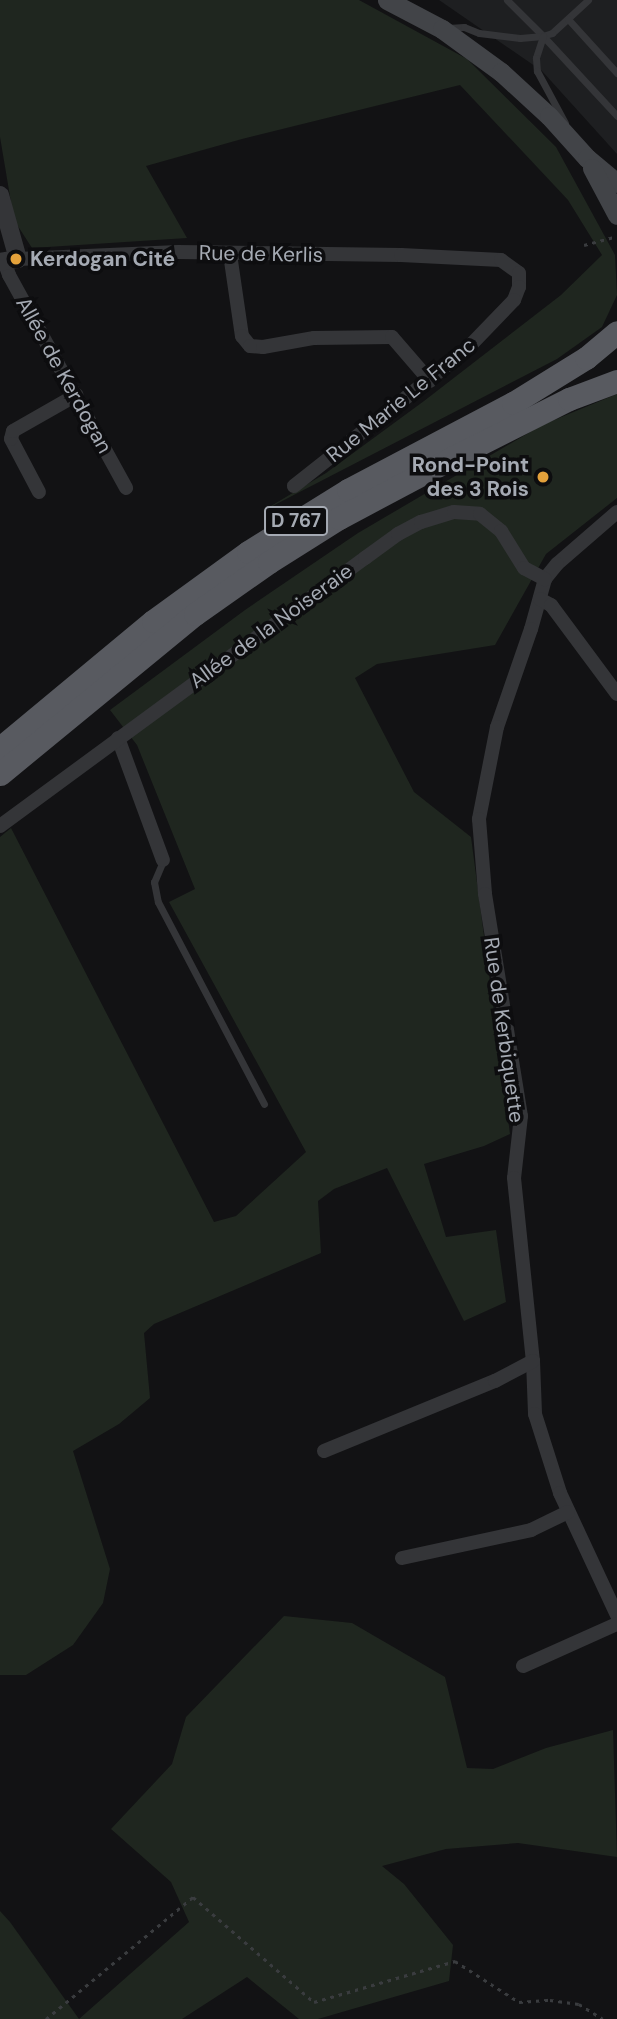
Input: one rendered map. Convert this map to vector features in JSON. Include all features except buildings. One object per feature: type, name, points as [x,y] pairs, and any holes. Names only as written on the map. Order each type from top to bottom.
[{"type":"highway","name":"D 767","points":[[0,748],[153,621],[248,552],[348,490],[513,403],[586,358],[617,332]]},
{"type":"highway","name":"D 767","points":[[0,774],[186,622],[269,562],[339,518],[448,460],[569,400],[617,381]]},
{"type":"main road","points":[[387,0],[442,29],[501,72],[581,152],[617,183]]},
{"type":"main road","points":[[581,152],[617,215]]},
{"type":"street","points":[[0,195],[7,261]]},
{"type":"street","name":"Rue de Kerlis","points":[[7,261],[178,252],[501,260],[519,273]]},
{"type":"street","points":[[230,254],[242,335],[250,346],[263,347],[314,338],[392,337],[430,381]]},
{"type":"street","name":"Allée de Kerdogan","points":[[7,261],[9,275],[126,488]]},
{"type":"street","name":"Rue Marie Le Franc","points":[[294,486],[465,351],[514,300],[519,287],[519,273]]},
{"type":"street","points":[[39,492],[11,439],[13,431],[76,395]]},
{"type":"street","name":"Allée de la Noiseraie","points":[[0,826],[398,534],[421,522],[454,512],[480,514],[501,531],[524,568],[545,579]]},
{"type":"street","name":"Rue de Kerbiquette","points":[[617,512],[565,557],[545,579],[497,727],[479,819],[485,894],[521,1116],[514,1178],[533,1360],[535,1414],[568,1512],[617,1615]]},
{"type":"street","points":[[540,599],[551,605],[617,694]]},
{"type":"street","points":[[118,738],[163,860]]},
{"type":"street","points":[[324,1451],[495,1381],[533,1360]]},
{"type":"street","points":[[402,1558],[531,1530],[568,1512]]},
{"type":"street","points":[[523,1666],[617,1623]]},
{"type":"lane","points":[[507,0],[617,116]]},
{"type":"lane","points":[[442,29],[464,27],[479,33],[520,38],[543,36],[552,33],[588,0]]},
{"type":"lane","points":[[568,19],[617,74]]},
{"type":"lane","points":[[543,36],[536,58],[537,71],[581,152]]},
{"type":"lane","points":[[163,860],[154,882],[158,902],[264,1104]]},
{"type":"path","points":[[584,245],[617,236]]},
{"type":"path","points":[[46,2019],[193,1897],[314,2002],[455,1961],[519,2003],[550,2000],[579,2004],[603,2019]]},
{"type":"shaded area","points":[[0,0],[359,0],[467,59],[556,147],[615,255],[617,295],[602,327],[557,359],[261,512],[326,473],[424,401],[561,295],[602,255],[568,200],[460,85],[242,139],[146,166],[187,238],[32,248],[14,220],[0,137]]},
{"type":"shaded area","points":[[439,0],[617,0],[617,154],[542,71]]},
{"type":"shaded area","points":[[617,394],[617,498],[546,554],[495,645],[377,664],[355,678],[414,792],[471,837],[510,1134],[484,1146],[424,1164],[446,1237],[496,1230],[506,1302],[464,1321],[387,1168],[334,1189],[318,1201],[321,1253],[154,1324],[144,1333],[150,1398],[119,1424],[73,1451],[110,1569],[103,1603],[73,1645],[26,1675],[0,1675],[0,837],[11,828],[214,1222],[236,1216],[306,1152],[169,902],[195,889],[137,745],[110,710],[245,610],[358,533],[542,425]]},
{"type":"shaded area","points":[[284,1616],[352,1623],[445,1677],[467,1768],[493,1769],[546,1748],[613,1730],[617,1857],[518,1843],[446,1849],[382,1866],[404,1884],[453,1945],[449,1981],[318,2019],[299,2019],[247,1977],[182,2019],[79,2019],[189,1922],[171,1882],[111,1829],[172,1764],[186,1717]]},
{"type":"shaded area","points":[[0,1911],[10,1922],[79,2019],[0,2019]]},
{"type":"place","name":"Kerdogan Cité","points":[[16,259]]},
{"type":"place","name":"Rond-Point des 3 Rois","points":[[543,477]]}]
